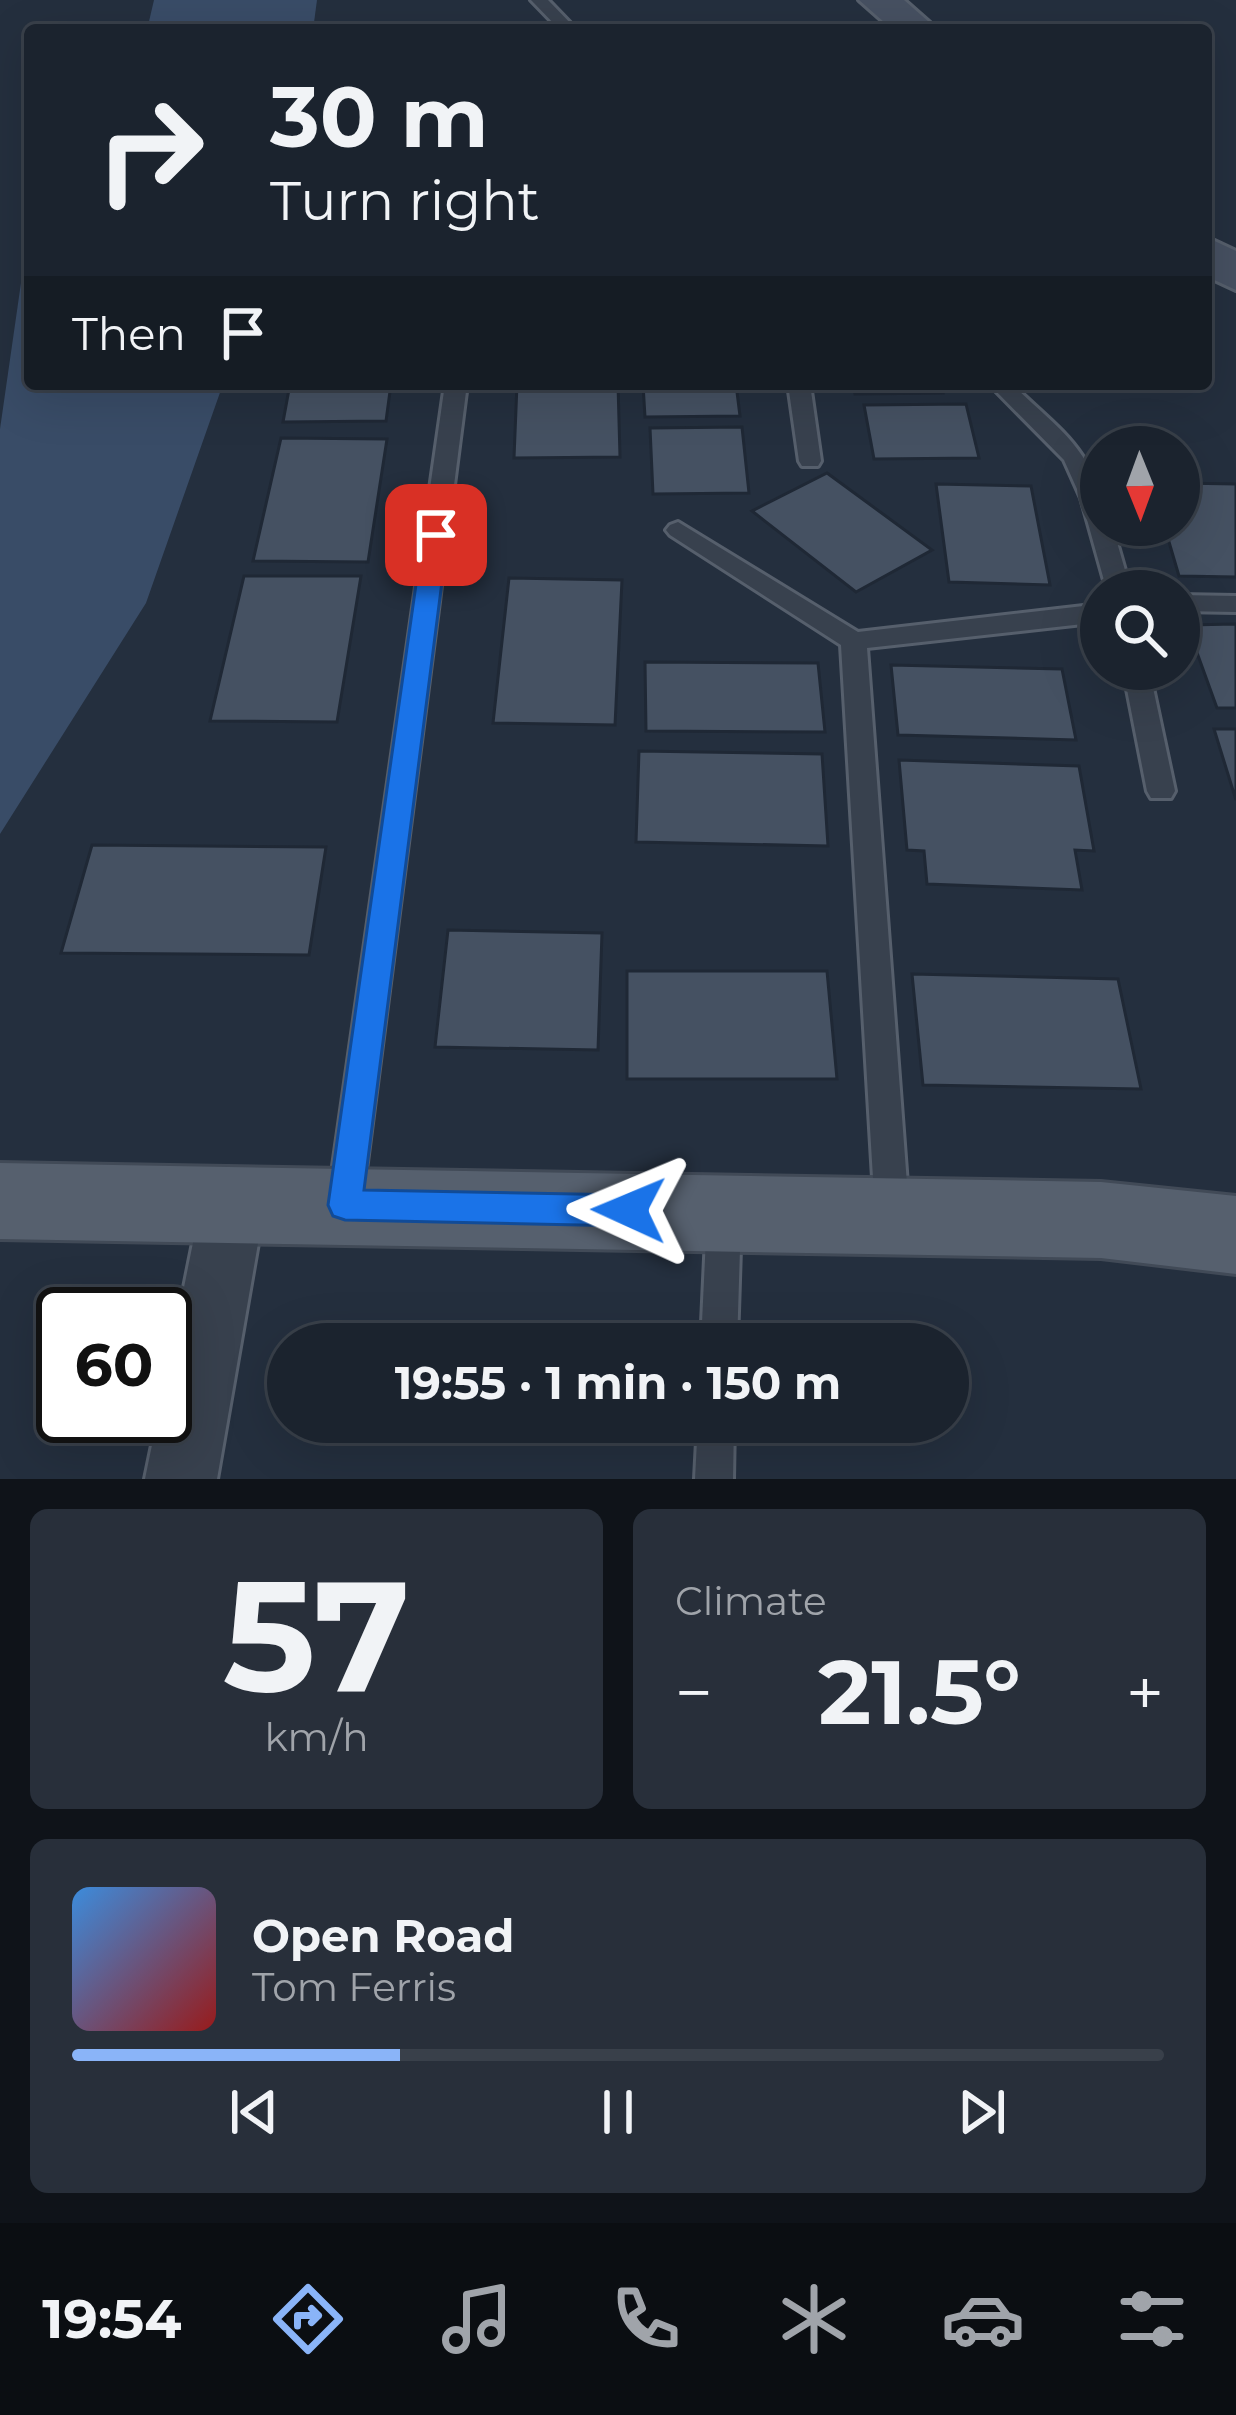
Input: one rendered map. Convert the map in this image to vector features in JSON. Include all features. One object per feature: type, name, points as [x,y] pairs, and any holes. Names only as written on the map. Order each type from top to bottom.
[{"type":"main road","points":[[879,0],[910,24]]},
{"type":"main road","points":[[1212,257],[1236,275]]},
{"type":"main road","points":[[0,1202],[1101,1220],[1236,1235]]},
{"type":"street","points":[[182,1479],[233,1203]]},
{"type":"lane","points":[[538,0],[563,24]]},
{"type":"lane","points":[[345,1205],[455,390]]},
{"type":"lane","points":[[800,390],[810,461]]},
{"type":"lane","points":[[1006,390],[1074,458],[1093,498],[1112,570]]},
{"type":"lane","points":[[678,530],[854,641],[1080,615]]},
{"type":"lane","points":[[1200,603],[1236,604]]},
{"type":"lane","points":[[854,641],[893,1215]]},
{"type":"lane","points":[[1140,690],[1161,791]]},
{"type":"lane","points":[[720,1323],[724,1212]]},
{"type":"lane","points":[[714,1479],[715,1443]]},
{"type":"water","points":[[154,0],[317,0],[314,24],[148,24]]},
{"type":"water","points":[[24,262],[24,390],[221,390],[146,603],[0,834],[0,429]]},
{"type":"building","points":[[289,390],[390,390],[386,421],[283,422]]},
{"type":"building","points":[[517,390],[618,390],[620,457],[514,458]]},
{"type":"building","points":[[643,390],[737,390],[740,416],[645,417]]},
{"type":"building","points":[[854,390],[943,393],[855,394]]},
{"type":"building","points":[[966,404],[979,458],[874,459],[864,405]]},
{"type":"building","points":[[742,427],[749,493],[653,494],[650,428]]},
{"type":"building","points":[[281,438],[387,439],[368,562],[253,561]]},
{"type":"building","points":[[827,473],[932,550],[856,592],[752,511]]},
{"type":"building","points":[[1200,483],[1236,484],[1236,577],[1200,576],[1200,570],[1177,570],[1170,546],[1200,546]]},
{"type":"building","points":[[936,484],[1031,486],[1050,585],[949,582]]},
{"type":"building","points":[[244,576],[361,576],[337,722],[210,721]]},
{"type":"building","points":[[509,578],[622,580],[615,725],[493,723]]},
{"type":"building","points":[[1236,624],[1236,708],[1217,708],[1200,661],[1200,625]]},
{"type":"building","points":[[645,662],[818,663],[825,732],[646,731]]},
{"type":"building","points":[[891,665],[1062,669],[1076,740],[898,735]]},
{"type":"building","points":[[1214,729],[1236,729],[1236,800]]},
{"type":"building","points":[[639,751],[822,754],[828,846],[636,842]]},
{"type":"building","points":[[899,760],[1079,766],[1094,851],[1075,850],[1082,890],[927,884],[924,851],[907,850]]},
{"type":"building","points":[[92,845],[326,847],[309,955],[61,953]]},
{"type":"building","points":[[448,930],[602,933],[598,1050],[435,1047]]},
{"type":"building","points":[[627,971],[827,971],[837,1079],[627,1079]]},
{"type":"building","points":[[912,974],[1118,979],[1141,1089],[923,1085]]},
{"type":"route","points":[[436,535],[345,1205],[629,1210]]}]
